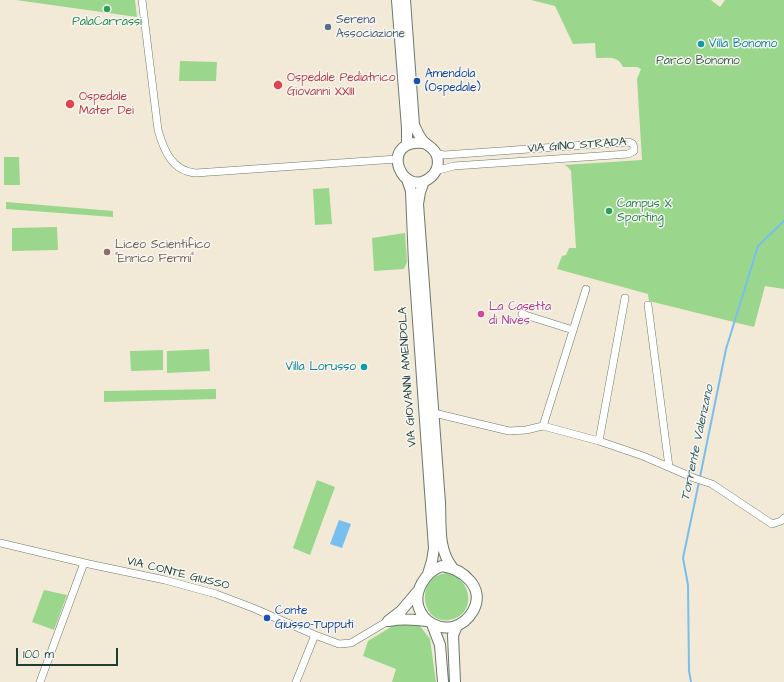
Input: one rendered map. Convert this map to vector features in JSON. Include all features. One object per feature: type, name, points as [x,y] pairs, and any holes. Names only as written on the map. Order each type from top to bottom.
[{"type":"main road","points":[[397,0],[407,145]]},
{"type":"main road","points":[[405,0],[414,125],[424,143]]},
{"type":"main road","points":[[397,160],[400,151],[407,145],[415,142],[424,143],[432,148],[437,155],[438,164],[435,171],[428,179],[419,182],[410,181],[407,179]]},
{"type":"main road","name":"VIA GIOVANNI AMENDOLA","points":[[388,621],[401,611],[418,591],[428,574],[434,548],[414,264],[411,191],[407,179],[398,168],[397,160]]},
{"type":"main road","name":"VIA GIOVANNI AMENDOLA","points":[[424,181],[418,204],[434,413],[442,543],[447,561],[452,567],[460,571],[470,581],[476,594],[475,607],[472,613],[457,626]]},
{"type":"main road","points":[[428,574],[434,569],[442,566],[452,567]]},
{"type":"main road","points":[[418,591],[416,600],[418,608],[430,623],[440,645],[443,682]]},
{"type":"main road","points":[[388,621],[400,618],[410,618],[440,627],[449,628],[457,626]]},
{"type":"main road","points":[[455,682],[453,634],[457,626]]},
{"type":"street","points":[[142,0],[158,130],[165,151],[177,167],[185,171],[196,173],[397,160]]},
{"type":"street","name":"VIA GINO STRADA","points":[[435,153],[448,155],[628,142],[632,143],[634,146],[634,151],[628,154],[454,166],[435,171]]},
{"type":"street","points":[[543,426],[586,290]]},
{"type":"street","points":[[599,441],[624,298]]},
{"type":"street","points":[[648,305],[669,467]]},
{"type":"street","points":[[522,314],[573,330]]},
{"type":"street","points":[[434,413],[509,431],[526,430],[543,426],[599,441],[643,456],[695,479],[712,484],[772,524],[781,521],[784,518]]},
{"type":"street","name":"VIA CONTE GIUSSO","points":[[0,543],[165,580],[216,594],[339,644],[351,643],[388,621]]},
{"type":"street","points":[[40,682],[84,563]]},
{"type":"street","points":[[296,682],[315,635]]},
{"type":"green space","name":"PalaCarrassi","points":[[16,0],[135,0],[137,17]]},
{"type":"green space","name":"Parco Bonomo","points":[[531,0],[711,0],[720,7],[725,0],[784,0],[784,289],[765,286],[754,327],[649,301],[648,294],[557,269],[562,256],[566,255],[569,248],[576,248],[571,171],[564,165],[642,160],[637,79],[641,69],[637,67],[623,67],[621,63],[612,58],[596,58],[595,43],[573,44],[555,6]]},
{"type":"green space","points":[[180,61],[217,62],[216,81],[179,81]]},
{"type":"green space","points":[[4,157],[19,157],[20,185],[4,185]]},
{"type":"green space","points":[[329,188],[332,224],[315,225],[313,189]]},
{"type":"green space","points":[[6,202],[113,211],[113,217],[6,209]]},
{"type":"green space","points":[[57,227],[58,250],[12,251],[12,228]]},
{"type":"green space","points":[[405,233],[407,262],[404,269],[374,271],[372,238]]},
{"type":"green space","points":[[209,349],[210,371],[167,373],[167,351]]},
{"type":"green space","points":[[163,350],[163,370],[131,371],[130,351]]},
{"type":"green space","points":[[216,389],[216,399],[104,402],[104,391]]},
{"type":"green space","points":[[317,480],[335,487],[310,555],[293,548]]},
{"type":"green space","points":[[447,573],[456,576],[462,582],[468,597],[468,605],[464,612],[458,617],[449,620],[439,619],[432,615],[427,608],[425,599],[426,590],[430,582],[437,576]]},
{"type":"green space","points":[[44,590],[67,595],[54,630],[32,622]]},
{"type":"green space","points":[[408,622],[420,626],[430,639],[436,682],[392,682],[396,669],[363,656],[368,641],[396,624]]},
{"type":"water","points":[[339,520],[351,524],[342,548],[330,544]]},
{"type":"waterway","name":"Torrente Valenzano","points":[[700,477],[726,349],[758,246],[784,221]]},
{"type":"waterway","name":"Torrente Valenzano","points":[[691,682],[689,671],[688,585],[683,558],[699,482]]},
{"type":"place","name":"PalaCarrassi","points":[[107,9]]},
{"type":"place","name":"Serena Associazione","points":[[328,27]]},
{"type":"place","name":"Villa Bonomo","points":[[701,44]]},
{"type":"place","name":"Amendola (Ospedale)","points":[[417,81]]},
{"type":"place","name":"Ospedale Pediatrico Giovanni XXIII","points":[[278,85]]},
{"type":"place","name":"Ospedale Mater Dei","points":[[70,104]]},
{"type":"place","name":"Campus X Sporting","points":[[609,211]]},
{"type":"place","name":"Liceo Scientifico \"Enrico Fermi\"","points":[[107,252]]},
{"type":"place","name":"La Casetta di Nives","points":[[481,314]]},
{"type":"place","name":"Villa Lorusso","points":[[364,367]]},
{"type":"place","name":"Conte Giusso-Tupputi","points":[[267,618]]}]
